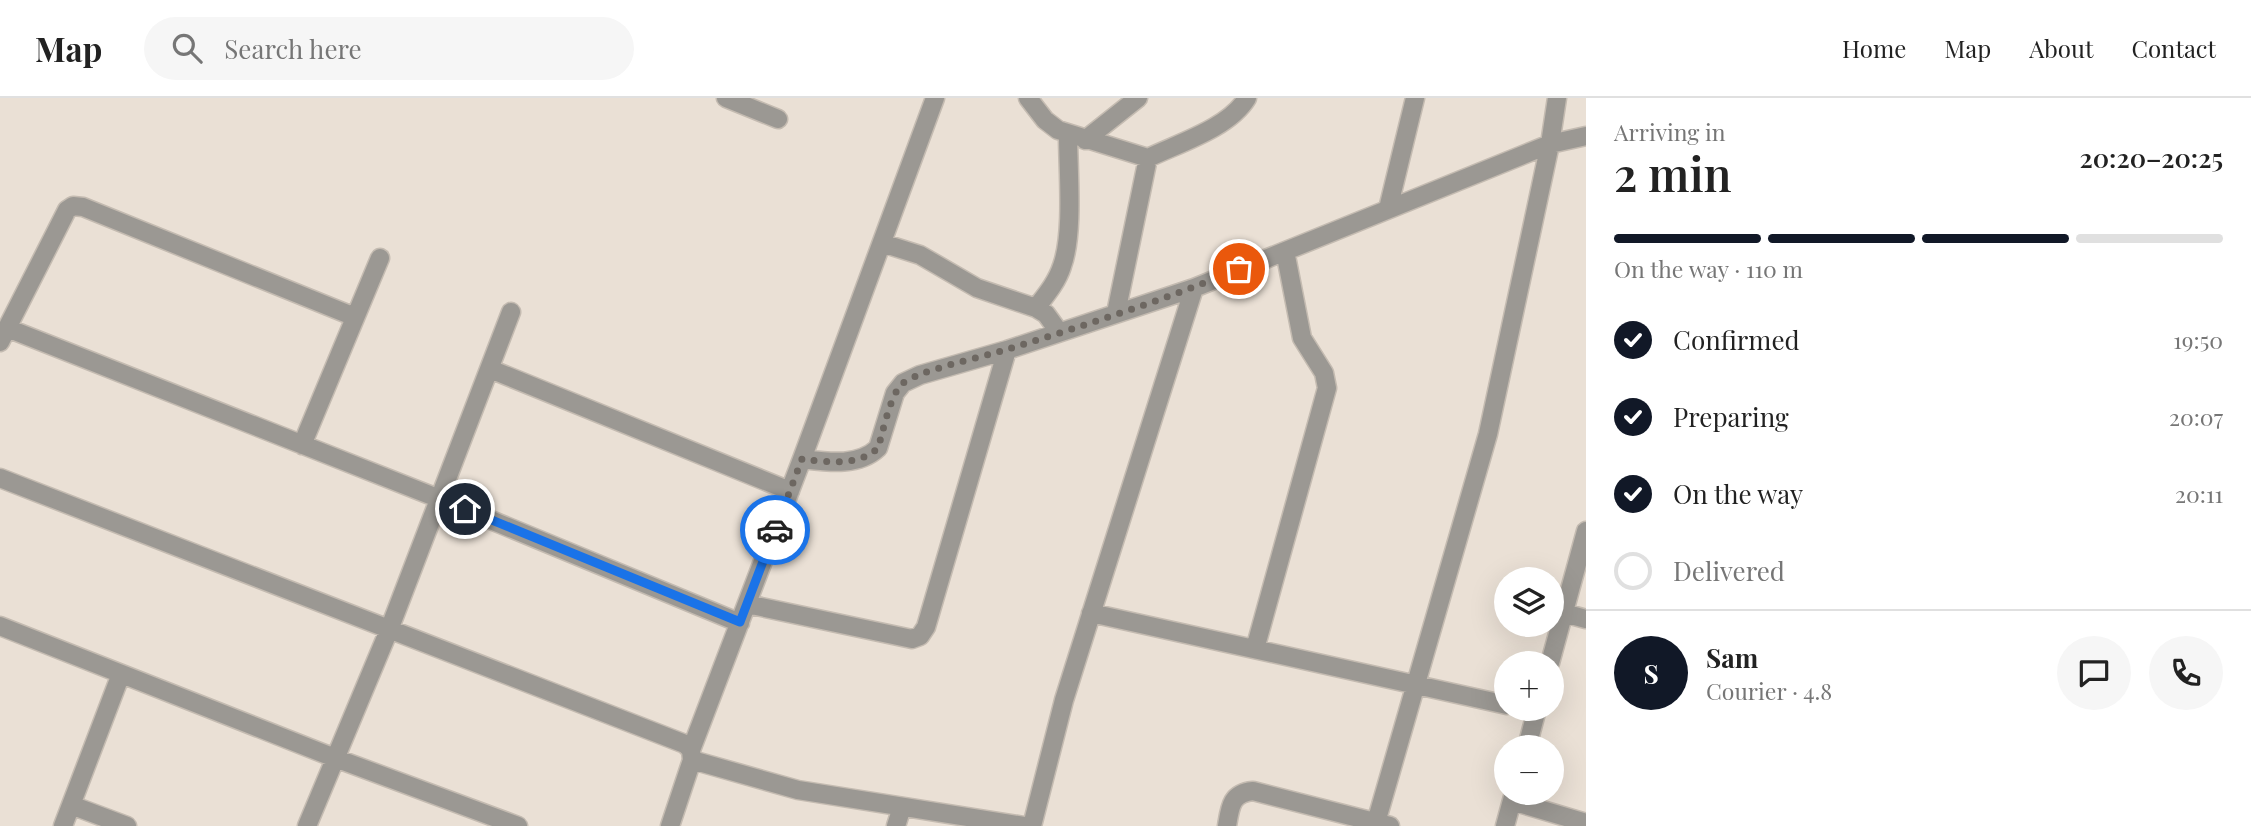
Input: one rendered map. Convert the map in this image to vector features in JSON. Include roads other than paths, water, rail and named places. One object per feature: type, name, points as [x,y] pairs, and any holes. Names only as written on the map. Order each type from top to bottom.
[{"type":"street","points":[[726,98],[778,119]]},
{"type":"street","points":[[670,826],[692,755],[740,622],[935,98]]},
{"type":"street","points":[[1028,98],[1045,120],[1076,137],[1148,158],[1226,121],[1241,108],[1247,98]]},
{"type":"street","points":[[1076,137],[1138,98]]},
{"type":"street","points":[[1388,209],[1415,98]]},
{"type":"street","points":[[1227,826],[1230,804],[1235,797],[1243,792],[1253,791],[1380,825],[1416,685],[1488,434],[1550,144],[1557,98]]},
{"type":"street","points":[[802,459],[833,463],[872,453],[878,448],[895,393],[903,383],[920,375],[1007,350],[1194,288],[1550,144],[1586,136]]},
{"type":"street","points":[[1036,308],[1061,269],[1067,249],[1076,137]]},
{"type":"street","points":[[1116,313],[1148,158]]},
{"type":"street","points":[[355,317],[83,207],[74,206],[67,209],[4,335],[302,445],[740,622]]},
{"type":"street","points":[[882,243],[920,255],[976,288],[1036,308],[1046,314],[1059,332]]},
{"type":"street","points":[[1255,649],[1327,388],[1324,373],[1302,338],[1285,251]]},
{"type":"street","points":[[302,445],[380,258]]},
{"type":"street","points":[[1031,826],[1064,700],[1194,288]]},
{"type":"street","points":[[307,826],[390,630],[510,312]]},
{"type":"street","points":[[747,604],[912,639],[920,636],[926,627],[1007,350]]},
{"type":"street","points":[[490,369],[790,491]]},
{"type":"street","points":[[0,478],[685,744],[692,755],[777,786],[1024,826]]},
{"type":"street","points":[[1586,531],[1564,613],[1586,619]]},
{"type":"street","points":[[1091,613],[1494,702]]},
{"type":"street","points":[[0,626],[335,758],[518,826]]},
{"type":"street","points":[[63,826],[121,674]]},
{"type":"street","points":[[71,805],[127,826]]},
{"type":"street","points":[[1505,826],[1511,805]]},
{"type":"street","points":[[1535,805],[1586,823]]},
{"type":"street","points":[[896,826],[902,807]]}]
